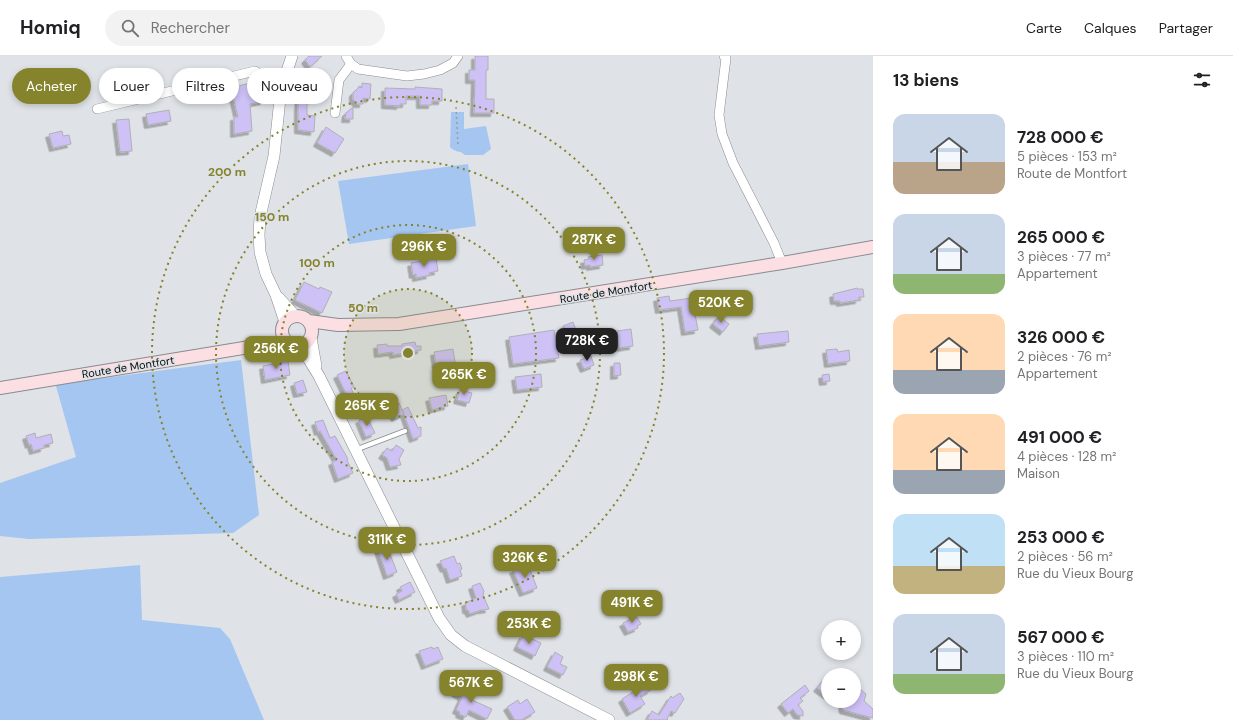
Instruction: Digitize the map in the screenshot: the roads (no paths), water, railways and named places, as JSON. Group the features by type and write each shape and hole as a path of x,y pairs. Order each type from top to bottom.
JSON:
{"main road":[{"name":"Route de Montfort","path":"309,321 338,325 399,324 782,264 873,246"},
{"path":"303,316 309,321 312,328 311,337 305,344 293,345 283,338 287,322 303,316"},
{"name":"Route de Montfort","path":"256,346 287,322"},
{"name":"Route de Montfort","path":"311,337 321,330 338,325"},
{"name":"Route de Montfort","path":"0,388 256,346 293,345"}],"street":[{"path":"288,68 292,56"},
{"path":"335,113 339,80 349,60 358,69 408,76 440,70 453,63 458,56"},
{"path":"725,57 720,115 722,134 733,163 774,243 782,264"},
{"path":"97,109 247,73"},
{"path":"279,104 274,156 260,217 259,235 260,252 266,274 287,322"},
{"path":"311,337 319,376"},
{"path":"293,345 308,358 319,376 439,618 451,636 487,659 609,720"}],"lane":[{"path":"355,450 405,431"}]}
